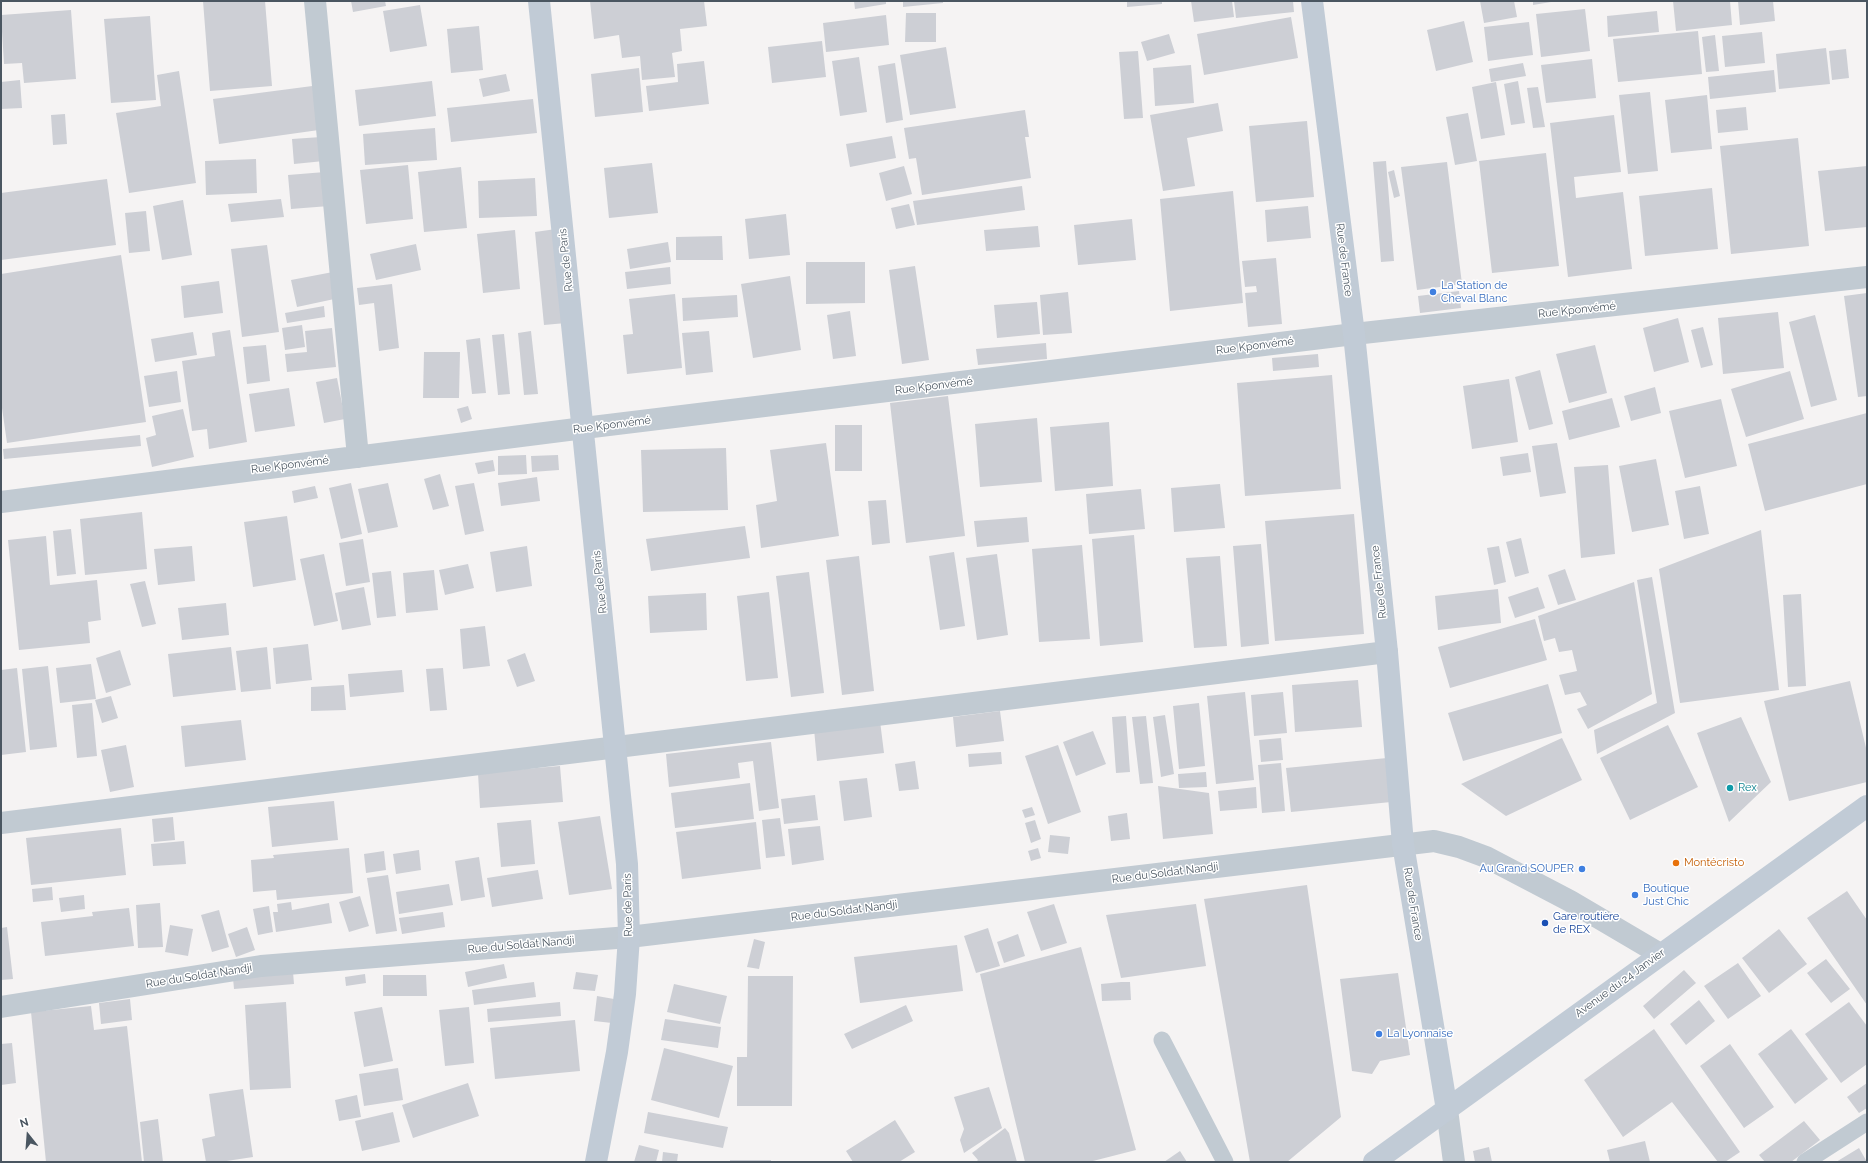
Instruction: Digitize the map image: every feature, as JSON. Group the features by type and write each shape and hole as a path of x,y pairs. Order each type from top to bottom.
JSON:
{"street":[{"path":"315,1 358,457"},
{"name":"Rue de Paris","path":"539,1 617,748 627,864 629,937 625,994 617,1052 596,1162"},
{"name":"Rue de France","path":"1312,1 1354,334 1387,652 1403,844 1447,1110 1454,1162"},
{"name":"Rue Kponvémé","path":"1,502 584,428 1354,334 1867,278"},
{"path":"1,823 1387,652"},
{"name":"Avenue du 24 Janvier","path":"1374,1162 1867,806"},
{"name":"Rue du Soldat Nandji","path":"1,1007 261,966 629,937 1434,841 1459,847 1486,857 1570,901 1660,954"}],"lane":[{"path":"1162,1040 1225,1162"},
{"path":"1805,1162 1867,1122"}],"building":[{"path":"203,1 265,1 272,86 210,91"},
{"path":"351,1 385,1 386,6 353,12"},
{"path":"590,1 704,1 707,26 680,29 682,51 672,53 675,77 642,80 640,56 622,58 619,35 594,39"},
{"path":"854,1 886,1 886,4 855,9"},
{"path":"903,1 943,1 943,3 903,7"},
{"path":"1127,1 1162,1 1162,4 1127,7"},
{"path":"1191,1 1232,1 1234,17 1194,22"},
{"path":"1234,1 1293,1 1294,12 1236,18"},
{"path":"1480,1 1514,1 1517,17 1484,23"},
{"path":"1533,1 1551,1 1551,2 1533,5"},
{"path":"1673,1 1730,1 1732,25 1676,31"},
{"path":"1738,1 1773,1 1775,21 1740,25"},
{"path":"420,5 427,46 390,52 383,11"},
{"path":"1585,9 1590,51 1541,57 1536,14"},
{"path":"71,10 76,79 24,83 22,63 4,64 1,15"},
{"path":"1657,11 1659,32 1608,37 1607,16"},
{"path":"906,13 936,13 936,42 905,42"},
{"path":"886,15 889,45 826,52 823,23"},
{"path":"150,16 156,100 111,103 104,19"},
{"path":"1291,17 1298,58 1204,75 1197,34"},
{"path":"1464,21 1473,62 1436,71 1427,30"},
{"path":"1529,22 1533,55 1488,61 1484,27"},
{"path":"479,26 483,70 451,73 447,29"},
{"path":"1698,31 1702,74 1618,82 1613,39"},
{"path":"1762,32 1765,63 1725,67 1722,36"},
{"path":"1169,34 1175,53 1147,61 1141,42"},
{"path":"1715,35 1719,71 1706,72 1702,37"},
{"path":"822,41 826,77 772,83 768,47"},
{"path":"946,47 956,108 910,115 900,55"},
{"path":"1826,48 1830,84 1779,89 1776,54"},
{"path":"1846,49 1849,78 1832,80 1829,51"},
{"path":"1138,51 1143,118 1124,119 1119,52"},
{"path":"859,57 867,112 840,116 832,61"},
{"path":"1592,59 1596,98 1546,103 1541,65"},
{"path":"704,61 709,104 649,111 646,86 678,82 677,64"},
{"path":"895,63 903,120 886,123 878,66"},
{"path":"1523,63 1526,76 1491,82 1489,69"},
{"path":"1191,65 1194,103 1155,106 1153,68"},
{"path":"639,68 643,112 595,117 591,74"},
{"path":"1774,70 1776,92 1710,99 1708,77"},
{"path":"179,71 196,183 129,193 116,113 161,106 157,75"},
{"path":"506,74 510,91 483,97 479,79"},
{"path":"20,80 22,108 1,109 1,82"},
{"path":"432,81 436,116 359,126 355,90"},
{"path":"1518,81 1525,123 1511,125 1504,84"},
{"path":"1496,82 1505,135 1481,139 1472,87"},
{"path":"320,85 326,129 219,144 213,99"},
{"path":"1538,87 1545,127 1533,128 1527,88"},
{"path":"1650,92 1658,171 1628,174 1619,95"},
{"path":"1707,95 1712,149 1671,153 1665,100"},
{"path":"533,99 537,133 451,142 447,108"},
{"path":"1218,103 1223,131 1187,138 1195,186 1163,191 1150,115"},
{"path":"1746,107 1748,130 1718,133 1716,110"},
{"path":"1025,110 1029,137 1025,137 1031,178 922,195 916,158 909,159 904,128"},
{"path":"1468,113 1477,161 1455,165 1446,117"},
{"path":"65,114 67,144 53,145 51,115"},
{"path":"1614,115 1621,172 1574,177 1576,198 1623,192 1632,269 1568,277 1550,123"},
{"path":"1307,121 1314,197 1256,202 1249,126"},
{"path":"435,128 437,160 365,165 363,134"},
{"path":"892,136 896,158 850,167 846,144"},
{"path":"321,137 324,161 294,164 292,139"},
{"path":"1798,138 1809,246 1731,254 1720,146"},
{"path":"1546,153 1559,266 1492,273 1479,161"},
{"path":"256,159 257,193 206,195 205,161"},
{"path":"1386,161 1394,261 1381,262 1373,162"},
{"path":"1447,162 1462,284 1417,290 1401,167"},
{"path":"652,163 658,213 609,218 604,168"},
{"path":"408,165 413,219 366,224 360,170"},
{"path":"904,166 912,194 886,201 879,173"},
{"path":"1867,166 1867,227 1825,231 1818,171"},
{"path":"461,167 467,228 424,232 418,172"},
{"path":"1394,170 1400,196 1394,198 1388,172"},
{"path":"325,172 329,206 291,209 288,175"},
{"path":"535,178 537,216 479,218 478,181"},
{"path":"107,179 116,245 1,260 1,193"},
{"path":"1022,186 1025,210 917,225 913,201"},
{"path":"1712,188 1718,249 1645,256 1639,196"},
{"path":"1233,191 1243,303 1170,311 1160,199"},
{"path":"281,199 284,217 231,222 228,204"},
{"path":"183,200 192,255 162,260 153,206"},
{"path":"909,204 915,225 896,229 891,208"},
{"path":"1308,206 1311,238 1267,242 1265,210"},
{"path":"146,211 150,251 129,253 125,213"},
{"path":"786,214 790,255 749,259 745,219"},
{"path":"1132,219 1136,260 1078,265 1074,225"},
{"path":"1038,226 1040,247 986,251 984,230"},
{"path":"556,229 566,323 544,325 535,232"},
{"path":"515,230 520,289 483,293 477,234"},
{"path":"722,236 723,260 676,260 676,237"},
{"path":"668,242 671,262 630,269 627,249"},
{"path":"416,244 421,270 376,280 370,254"},
{"path":"267,245 279,332 242,337 231,249"},
{"path":"121,255 146,422 7,443 1,401 1,274"},
{"path":"1276,258 1282,324 1248,327 1245,293 1257,292 1256,286 1245,287 1242,261"},
{"path":"806,262 865,262 865,303 806,304"},
{"path":"915,266 929,360 902,364 889,270"},
{"path":"670,267 671,284 627,289 625,272"},
{"path":"333,272 339,298 297,307 291,280"},
{"path":"790,276 801,350 753,358 741,284"},
{"path":"219,281 223,313 184,318 181,286"},
{"path":"392,284 399,348 379,351 374,303 359,305 357,288"},
{"path":"1459,291 1461,308 1420,313 1418,296"},
{"path":"1068,292 1072,333 1043,335 1040,295"},
{"path":"1867,293 1867,396 1858,397 1844,296"},
{"path":"675,294 682,368 627,374 623,335 633,334 629,299"},
{"path":"737,295 738,317 683,321 682,298"},
{"path":"1037,302 1040,334 997,338 994,305"},
{"path":"324,306 325,317 287,323 285,313"},
{"path":"850,311 856,356 833,359 827,315"},
{"path":"1778,312 1784,368 1723,374 1718,318"},
{"path":"1815,315 1837,400 1811,407 1789,322"},
{"path":"1678,318 1689,362 1654,372 1643,328"},
{"path":"302,325 305,347 285,350 282,328"},
{"path":"1703,327 1713,365 1701,368 1691,330"},
{"path":"332,328 336,367 287,372 285,354 307,352 305,331"},
{"path":"230,330 247,442 209,449 207,429 192,431 182,361 215,356 212,333"},
{"path":"531,331 538,394 524,395 518,333"},
{"path":"709,331 713,372 686,375 682,333"},
{"path":"193,332 197,355 155,362 151,339"},
{"path":"504,334 510,394 498,395 492,335"},
{"path":"480,338 486,393 472,394 466,340"},
{"path":"1046,343 1047,359 978,365 976,349"},
{"path":"266,345 270,381 247,384 243,347"},
{"path":"1595,345 1607,393 1569,403 1556,354"},
{"path":"424,352 460,352 459,398 423,398"},
{"path":"1318,354 1319,367 1273,371 1272,358"},
{"path":"1540,370 1553,424 1529,430 1515,377"},
{"path":"177,371 181,402 149,407 144,376"},
{"path":"1790,371 1804,419 1746,437 1731,389"},
{"path":"1332,375 1341,489 1245,496 1237,383"},
{"path":"337,378 345,419 324,423 316,382"},
{"path":"1509,379 1518,442 1472,449 1463,386"},
{"path":"1655,387 1661,413 1631,421 1624,396"},
{"path":"289,388 295,426 255,432 249,394"},
{"path":"948,396 965,536 906,543 890,403"},
{"path":"1612,398 1620,427 1569,440 1562,411"},
{"path":"1721,399 1737,466 1685,478 1669,411"},
{"path":"468,406 472,419 461,423 457,409"},
{"path":"183,409 194,457 152,467 146,438 156,435 152,416"},
{"path":"1867,413 1867,484 1765,511 1748,444"},
{"path":"1037,418 1042,482 980,487 975,424"},
{"path":"1109,422 1113,486 1055,491 1050,427"},
{"path":"835,425 862,425 862,471 835,471"},
{"path":"140,435 141,446 4,459 3,449"},
{"path":"826,443 839,536 761,548 756,505 777,501 770,450"},
{"path":"1557,443 1566,493 1540,497 1532,446"},
{"path":"726,448 728,510 643,512 641,450"},
{"path":"1528,453 1531,472 1503,476 1500,457"},
{"path":"526,455 527,474 498,475 498,456"},
{"path":"558,455 559,470 532,472 531,456"},
{"path":"1656,459 1669,525 1632,532 1619,466"},
{"path":"493,460 495,471 478,474 475,463"},
{"path":"1608,465 1615,554 1581,558 1574,467"},
{"path":"440,474 449,506 433,510 424,479"},
{"path":"537,477 540,501 501,506 498,483"},
{"path":"351,483 362,534 341,539 329,488"},
{"path":"388,483 398,527 368,533 358,489"},
{"path":"474,483 484,531 465,535 455,486"},
{"path":"1220,484 1225,528 1174,532 1171,488"},
{"path":"315,486 318,498 294,503 292,491"},
{"path":"1700,486 1709,534 1684,539 1675,491"},
{"path":"1141,489 1145,529 1089,534 1086,494"},
{"path":"886,500 890,543 872,545 868,501"},
{"path":"142,512 147,569 85,575 80,519"},
{"path":"1354,514 1364,634 1275,641 1265,521"},
{"path":"287,516 296,580 253,587 244,522"},
{"path":"1027,517 1029,542 977,547 974,521"},
{"path":"745,526 750,558 651,571 646,539"},
{"path":"71,529 76,574 57,576 53,531"},
{"path":"1761,530 1779,690 1680,703 1659,569"},
{"path":"1134,535 1143,642 1100,646 1092,539"},
{"path":"46,536 50,585 97,580 101,620 88,622 90,643 19,650 8,540"},
{"path":"1521,538 1529,573 1515,577 1506,542"},
{"path":"363,539 370,582 346,586 339,543"},
{"path":"1261,544 1269,644 1241,647 1233,546"},
{"path":"1082,545 1090,639 1039,642 1032,549"},
{"path":"192,546 195,581 158,585 154,549"},
{"path":"527,546 532,586 496,592 490,552"},
{"path":"1499,546 1506,582 1494,585 1487,548"},
{"path":"954,552 965,626 940,630 929,556"},
{"path":"324,554 338,621 314,626 300,559"},
{"path":"997,554 1008,635 977,640 966,558"},
{"path":"859,556 874,691 842,695 826,560"},
{"path":"1220,556 1227,646 1194,648 1186,558"},
{"path":"468,564 474,588 445,595 439,570"},
{"path":"1565,569 1576,600 1558,605 1548,575"},
{"path":"434,570 438,610 406,613 403,573"},
{"path":"391,571 396,616 377,618 372,573"},
{"path":"809,572 824,693 791,697 776,576"},
{"path":"1652,577 1675,713 1597,754 1594,730 1657,703 1637,580"},
{"path":"145,581 156,624 142,627 130,584"},
{"path":"1634,582 1652,694 1588,729 1577,709 1587,705 1580,692 1565,695 1559,675 1577,671 1572,650 1559,652 1555,638 1544,641 1538,616"},
{"path":"364,587 371,625 342,630 335,593"},
{"path":"1538,587 1545,608 1515,618 1508,597"},
{"path":"1498,589 1501,623 1438,630 1435,596"},
{"path":"769,592 778,678 746,681 737,596"},
{"path":"706,593 707,630 650,633 648,596"},
{"path":"1801,594 1806,686 1788,687 1783,595"},
{"path":"226,603 229,635 182,640 178,608"},
{"path":"1535,619 1547,660 1450,688 1438,647"},
{"path":"485,626 490,666 463,669 460,629"},
{"path":"308,644 312,680 276,684 273,648"},
{"path":"231,647 236,690 173,697 168,654"},
{"path":"267,647 271,689 241,692 236,651"},
{"path":"120,650 131,685 106,693 96,658"},
{"path":"525,653 535,681 517,687 507,660"},
{"path":"91,664 96,699 60,703 56,668"},
{"path":"48,666 57,747 30,750 22,669"},
{"path":"17,668 26,752 1,755 1,670"},
{"path":"443,668 447,710 430,711 426,669"},
{"path":"402,670 404,692 350,697 348,674"},
{"path":"1358,680 1362,727 1295,732 1292,685"},
{"path":"1850,681 1867,752 1867,782 1789,801 1764,701"},
{"path":"1548,684 1562,733 1463,761 1448,713"},
{"path":"344,685 346,710 311,711 311,687"},
{"path":"1245,692 1254,780 1216,784 1207,696"},
{"path":"1283,692 1287,733 1254,736 1251,695"},
{"path":"111,696 118,718 102,723 95,700"},
{"path":"92,703 97,756 77,758 72,705"},
{"path":"1199,703 1205,766 1179,769 1173,706"},
{"path":"1000,711 1004,741 956,747 953,717"},
{"path":"1165,715 1174,774 1161,777 1153,717"},
{"path":"1126,716 1130,772 1116,773 1112,717"},
{"path":"1146,716 1153,783 1140,784 1132,717"},
{"path":"1741,717 1771,782 1729,822 1697,733"},
{"path":"241,720 246,760 185,767 181,726"},
{"path":"880,721 884,753 817,761 814,729"},
{"path":"1668,725 1698,787 1630,820 1600,758"},
{"path":"1093,731 1106,764 1076,776 1063,742"},
{"path":"1281,738 1283,760 1261,762 1259,740"},
{"path":"1562,738 1582,780 1506,816 1461,784"},
{"path":"771,742 779,808 759,811 753,761 738,763 740,778 669,787 666,754"},
{"path":"126,745 134,787 110,792 101,750"},
{"path":"1058,745 1081,812 1048,824 1025,756"},
{"path":"1001,752 1002,764 969,767 968,754"},
{"path":"1387,758 1391,802 1291,812 1286,768"},
{"path":"915,761 919,789 899,791 895,764"},
{"path":"1281,763 1285,811 1262,813 1258,765"},
{"path":"560,766 563,802 480,808 478,773"},
{"path":"1206,772 1207,787 1179,788 1178,774"},
{"path":"867,778 872,817 844,821 839,781"},
{"path":"750,783 754,819 675,828 671,793"},
{"path":"1158,786 1209,793 1213,834 1163,839"},
{"path":"1256,787 1257,808 1220,811 1218,791"},
{"path":"815,795 818,820 784,824 781,799"},
{"path":"334,801 338,840 272,847 268,807"},
{"path":"1032,807 1035,815 1025,818 1022,810"},
{"path":"1127,813 1130,839 1111,841 1108,816"},
{"path":"600,816 612,889 569,895 558,822"},
{"path":"173,817 175,840 154,842 152,819"},
{"path":"780,818 785,856 766,858 762,820"},
{"path":"531,820 535,864 501,867 497,823"},
{"path":"1035,820 1041,839 1031,843 1025,823"},
{"path":"756,822 761,869 682,879 676,832"},
{"path":"820,826 824,860 792,865 788,829"},
{"path":"121,828 126,875 31,885 26,838"},
{"path":"1050,835 1070,837 1068,854 1048,852"},
{"path":"184,841 186,864 153,866 151,844"},
{"path":"349,848 353,893 277,900 276,890 253,892 251,860 274,858 273,855"},
{"path":"1038,848 1041,858 1031,861 1028,851"},
{"path":"419,850 421,870 396,874 393,854"},
{"path":"384,851 386,870 366,873 364,854"},
{"path":"479,857 485,897 461,901 455,861"},
{"path":"538,870 543,899 492,907 487,878"},
{"path":"388,875 397,931 376,934 367,878"},
{"path":"449,884 453,905 399,914 396,892"},
{"path":"1307,885 1341,1117 1287,1162 1250,1162 1204,899"},
{"path":"52,887 53,900 33,902 32,889"},
{"path":"1847,891 1867,920 1867,1005 1807,918"},
{"path":"84,895 85,909 61,912 59,898"},
{"path":"360,896 369,926 349,932 339,902"},
{"path":"291,902 292,910 329,903 332,923 276,932 273,912 278,912 277,904"},
{"path":"160,903 163,947 138,948 136,905"},
{"path":"1054,904 1067,943 1041,951 1027,912"},
{"path":"1196,904 1206,966 1121,978 1106,915"},
{"path":"269,906 273,932 258,935 253,909"},
{"path":"129,908 134,946 45,956 41,922 93,916 92,912"},
{"path":"219,910 229,947 212,952 201,915"},
{"path":"443,912 445,927 402,934 399,918"},
{"path":"170,925 193,929 188,956 165,952"},
{"path":"7,927 13,979 1,980 1,928"},
{"path":"247,927 255,950 236,957 228,934"},
{"path":"988,928 1000,966 976,973 964,936"},
{"path":"1779,929 1807,964 1769,993 1742,958"},
{"path":"1018,934 1025,956 1004,963 997,942"},
{"path":"754,939 765,942 759,969 747,967"},
{"path":"957,945 963,991 860,1003 854,957"},
{"path":"1081,947 1136,1150 1089,1162 1025,1162 980,974"},
{"path":"1826,959 1850,989 1831,1003 1807,973"},
{"path":"1738,963 1761,996 1728,1019 1704,986"},
{"path":"504,964 507,978 468,987 465,972"},
{"path":"1684,970 1696,983 1654,1019 1643,1006"},
{"path":"293,972 294,984 234,989 233,978"},
{"path":"576,972 598,975 595,991 573,989"},
{"path":"1398,973 1410,1055 1380,1061 1372,1074 1352,1071 1340,979"},
{"path":"365,974 366,983 346,986 345,977"},
{"path":"383,975 426,975 427,996 383,996"},
{"path":"748,976 793,976 792,1106 737,1106 737,1057 747,1057"},
{"path":"534,982 536,997 474,1005 472,990"},
{"path":"1130,982 1131,1000 1102,1001 1101,984"},
{"path":"674,984 727,996 720,1024 667,1012"},
{"path":"597,996 614,999 612,1023 594,1021"},
{"path":"130,999 132,1020 101,1024 99,1003"},
{"path":"1699,1000 1715,1021 1686,1045 1670,1024"},
{"path":"286,1002 291,1088 250,1090 245,1005"},
{"path":"560,1002 561,1016 488,1022 487,1009"},
{"path":"1849,1002 1867,1026 1867,1064 1841,1083 1805,1034"},
{"path":"906,1005 913,1021 852,1049 844,1034"},
{"path":"91,1006 94,1030 127,1026 142,1162 46,1162 31,1012"},
{"path":"382,1007 393,1061 364,1067 354,1012"},
{"path":"469,1007 474,1063 445,1066 439,1010"},
{"path":"665,1019 721,1027 718,1048 661,1040"},
{"path":"575,1020 580,1071 495,1079 490,1028"},
{"path":"1654,1029 1740,1152 1725,1162 1718,1162 1672,1102 1623,1137 1584,1080"},
{"path":"1791,1029 1828,1079 1795,1104 1758,1054"},
{"path":"12,1043 16,1083 1,1085 1,1044"},
{"path":"1730,1044 1774,1107 1744,1128 1700,1066"},
{"path":"664,1048 733,1066 719,1118 651,1100"},
{"path":"398,1068 403,1100 364,1106 359,1074"},
{"path":"468,1083 479,1116 413,1138 402,1105"},
{"path":"1867,1083 1867,1108 1859,1113 1847,1097"},
{"path":"989,1087 1002,1128 964,1153 960,1140 964,1129 954,1097"},
{"path":"243,1089 253,1157 220,1162 206,1162 202,1139 215,1136 209,1094"},
{"path":"357,1095 361,1117 339,1121 335,1100"},
{"path":"393,1112 400,1142 362,1151 355,1121"},
{"path":"648,1112 728,1127 723,1148 644,1133"},
{"path":"158,1119 163,1162 144,1162 140,1122"},
{"path":"895,1120 915,1152 899,1162 853,1162 846,1151"},
{"path":"1804,1121 1820,1140 1791,1162 1765,1162 1759,1155"},
{"path":"1005,1128 1009,1133 1017,1162 976,1162 978,1160 972,1153"},
{"path":"1645,1141 1650,1162 1610,1162 1607,1150"},
{"path":"639,1145 659,1150 656,1162 634,1162"},
{"path":"1489,1147 1492,1162 1475,1162 1473,1151"},
{"path":"1859,1148 1867,1162 1836,1162"},
{"path":"1180,1151 1187,1162 1164,1162"},
{"path":"663,1152 678,1154 677,1162 662,1162"},
{"path":"730,1160 771,1160 771,1162 730,1162"}],"place":[{"name":"La Station de Cheval Blanc","path":"1433,292"},
{"name":"Rex","path":"1730,788"},
{"name":"Montécristo","path":"1676,863"},
{"name":"Au Grand SOUPER","path":"1582,869"},
{"name":"Boutique Just Chic","path":"1635,895"},
{"name":"Gare routière de REX","path":"1545,923"},
{"name":"La Lyonnaise","path":"1379,1034"}]}
